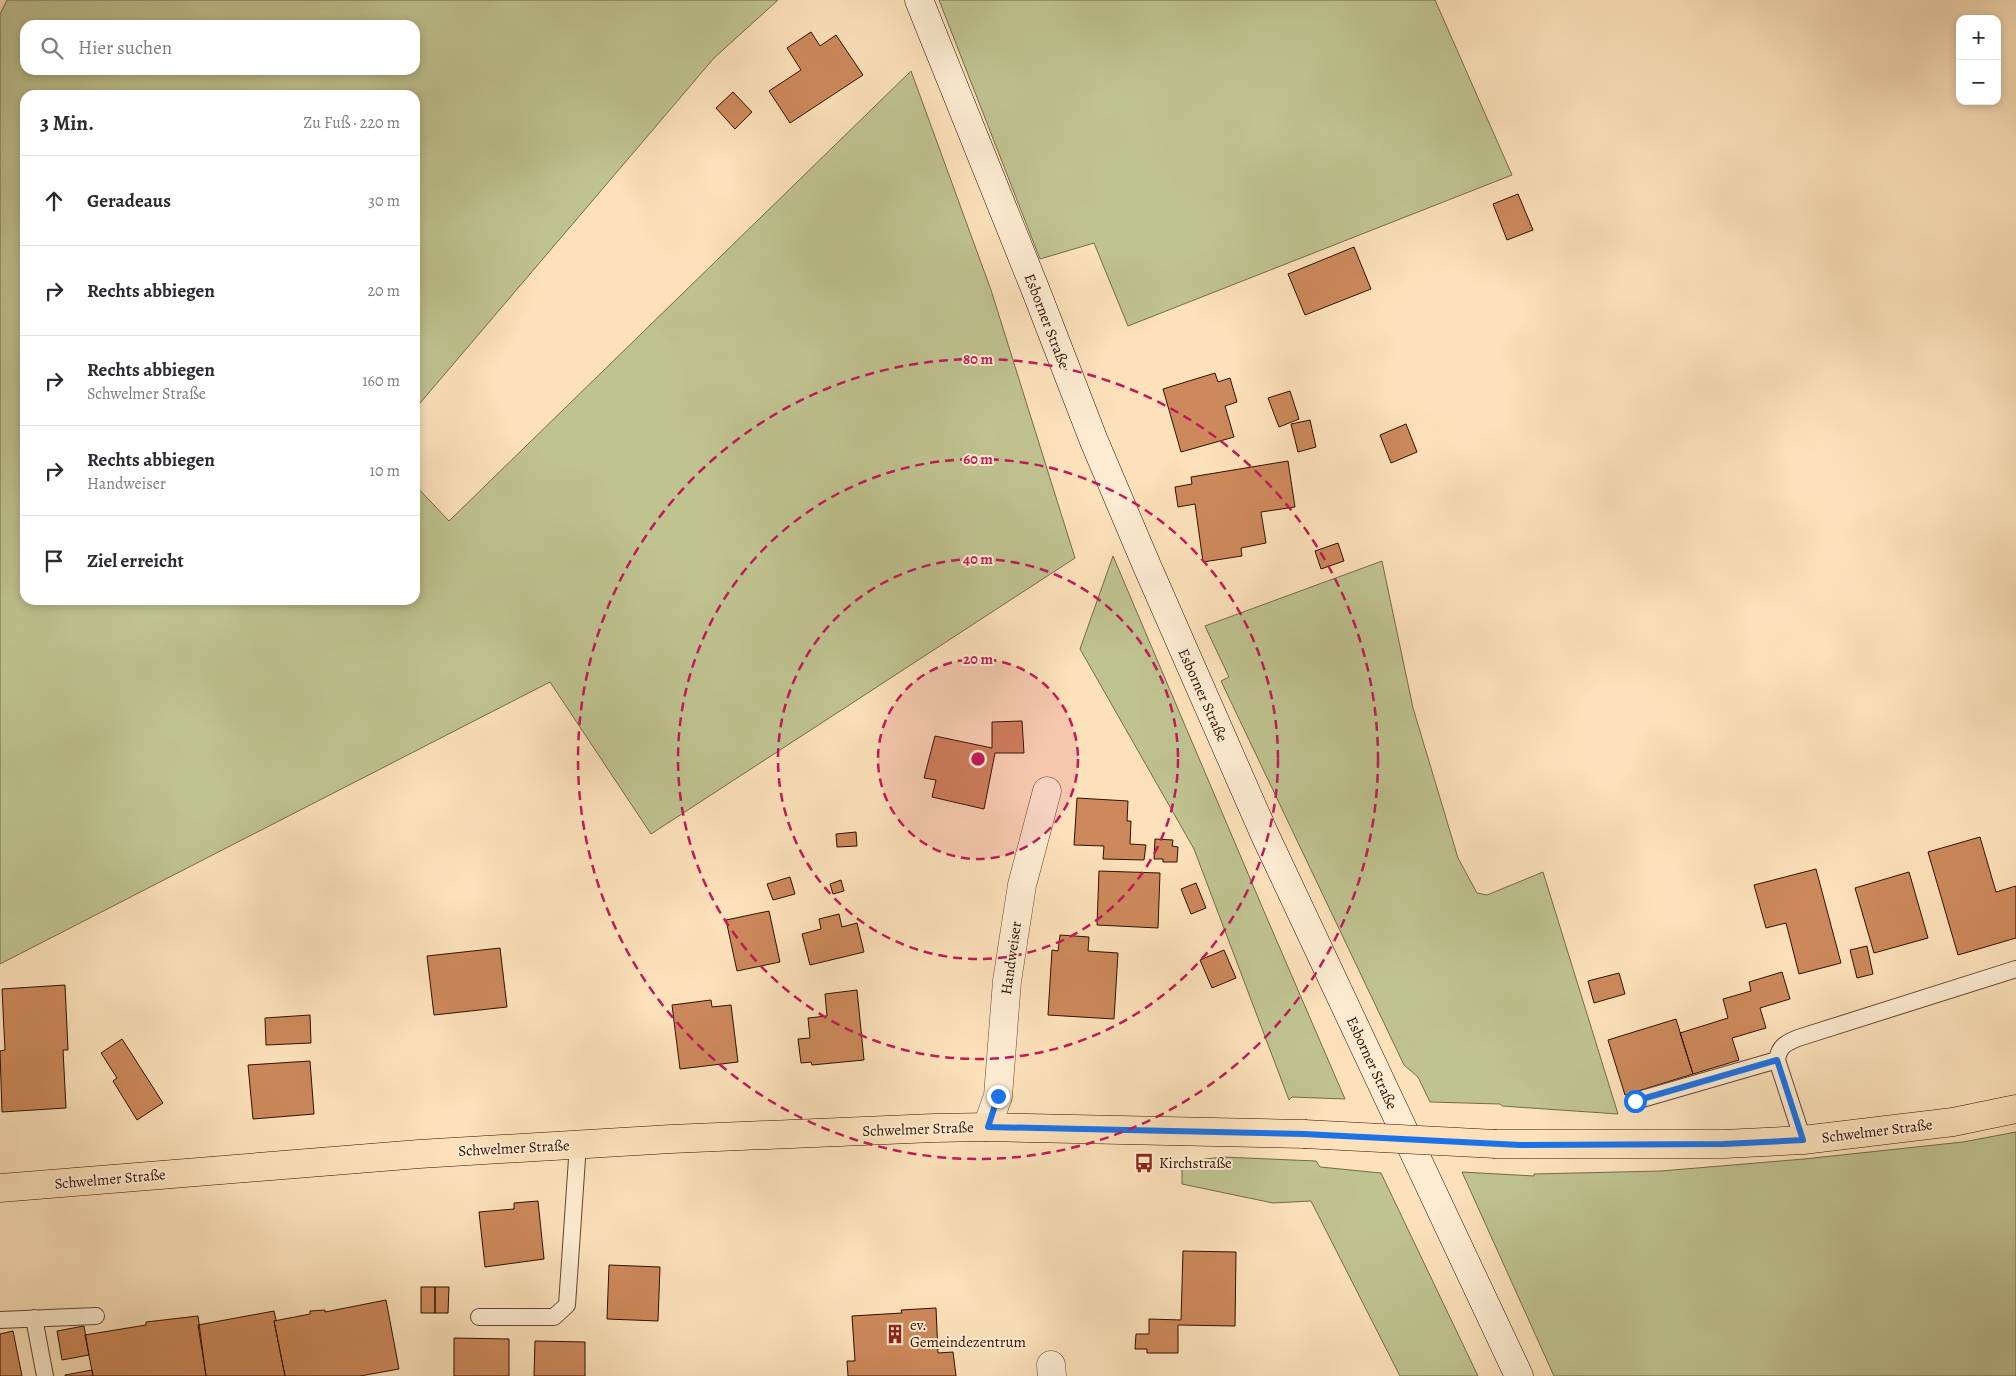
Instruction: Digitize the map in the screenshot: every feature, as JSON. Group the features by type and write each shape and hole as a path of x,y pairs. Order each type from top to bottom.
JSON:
{"main road":[{"name":"Esborner Straße","path":"919,0 1094,441 1147,566 1264,833 1519,1376"},
{"name":"Handweiser","path":"988,1127 998,1096 1007,981 1022,885 1047,791"},
{"name":"Schwelmer Straße","path":"0,1188 400,1155 578,1144 917,1128 988,1127 1304,1134 1520,1145 1724,1144 1803,1140 1952,1122 2016,1109"}],"lane":[{"path":"1803,1140 1777,1060 1778,1051 1783,1045 1798,1038 2016,969"},
{"path":"1635,1101 1777,1060"},
{"path":"479,1317 554,1317 567,1305 578,1144"},
{"path":"0,1320 96,1316"},
{"path":"34,1318 45,1376"}],"green space":[{"path":"7,0 778,0 714,58 420,403 420,90 20,90 20,605 420,605 420,490 449,521 911,71 991,290 1075,558 651,834 550,682 0,964 0,14"},
{"path":"939,0 1435,0 1512,175 1128,326 1094,243 1040,259"},
{"path":"1113,556 1345,1099 1292,1097 1289,1100 1194,849 1080,649"},
{"path":"1382,561 1413,708 1458,858 1477,893 1487,895 1543,872 1618,1114 1502,1106 1500,1104 1430,1102 1418,1077 1404,1065 1221,681 1229,677 1205,626"},
{"path":"2016,1132 2016,1376 1554,1376 1462,1172 1534,1176 1534,1174 1661,1171 1804,1159 1963,1142"},
{"path":"1222,1157 1316,1161 1320,1167 1381,1173 1478,1376 1400,1376 1311,1201 1273,1203 1182,1184 1182,1162"}],"building":[{"path":"811,32 820,46 836,35 863,75 790,123 769,91 801,70 787,48"},
{"path":"733,92 752,112 735,129 716,108"},
{"path":"1518,194 1533,230 1507,240 1493,204"},
{"path":"1354,247 1371,289 1305,315 1288,274"},
{"path":"1215,373 1218,382 1230,378 1237,402 1225,406 1234,437 1181,452 1163,389"},
{"path":"1290,391 1299,419 1279,427 1268,398"},
{"path":"1310,420 1316,447 1298,452 1291,424"},
{"path":"1406,424 1417,452 1391,463 1380,435"},
{"path":"1288,461 1295,507 1261,512 1266,543 1241,548 1242,556 1203,562 1195,504 1178,507 1175,487 1192,484 1191,477"},
{"path":"1338,543 1344,561 1321,569 1315,551"},
{"path":"1022,721 1024,753 995,753 984,809 932,797 936,780 924,778 935,736 992,748 992,722"},
{"path":"1077,798 1128,801 1127,821 1131,821 1130,844 1146,845 1144,860 1103,859 1104,846 1074,845"},
{"path":"856,832 857,846 837,847 836,834"},
{"path":"1980,837 1996,892 2016,886 2016,938 1958,955 1928,852"},
{"path":"1155,839 1173,840 1172,846 1178,847 1177,862 1163,862 1163,859 1154,859"},
{"path":"1816,869 1841,963 1799,974 1786,923 1766,928 1754,885"},
{"path":"1099,871 1160,873 1158,928 1097,925"},
{"path":"1909,872 1928,938 1874,953 1855,888"},
{"path":"790,877 795,894 773,900 767,884"},
{"path":"841,880 844,891 833,894 830,884"},
{"path":"1196,883 1206,908 1191,914 1181,889"},
{"path":"769,911 780,962 737,971 726,920"},
{"path":"839,914 842,927 857,923 864,952 810,965 802,934 821,929 819,919"},
{"path":"1060,935 1089,937 1088,951 1118,953 1114,1019 1048,1015 1052,950 1058,951"},
{"path":"1867,946 1873,974 1857,978 1850,950"},
{"path":"500,948 507,1007 434,1015 427,956"},
{"path":"1224,950 1236,978 1212,988 1200,960"},
{"path":"1782,972 1790,999 1760,1008 1766,1028 1732,1038 1739,1060 1693,1074 1680,1033 1728,1018 1723,999 1751,991 1749,982"},
{"path":"1619,973 1625,994 1594,1003 1588,981"},
{"path":"65,985 68,1050 63,1050 66,1108 2,1112 0,1051 5,1050 2,989"},
{"path":"857,990 864,1060 812,1065 811,1062 801,1063 798,1039 810,1038 808,1018 827,1016 825,994"},
{"path":"711,1000 712,1007 731,1005 738,1062 680,1069 672,1005"},
{"path":"310,1015 311,1043 266,1045 265,1018"},
{"path":"1676,1019 1693,1074 1625,1095 1608,1040"},
{"path":"122,1039 163,1103 137,1120 113,1081 117,1078 101,1053"},
{"path":"310,1061 314,1114 253,1119 248,1065"},
{"path":"538,1201 544,1259 485,1267 479,1212 514,1209 514,1203"},
{"path":"1183,1251 1236,1252 1235,1326 1178,1325 1178,1353 1147,1353 1147,1349 1135,1349 1136,1334 1149,1334 1149,1319 1181,1320"},
{"path":"609,1265 660,1267 658,1321 607,1319"},
{"path":"421,1287 435,1287 435,1313 421,1313"},
{"path":"435,1287 449,1287 448,1313 435,1313"},
{"path":"386,1300 399,1369 360,1376 285,1376 274,1321 310,1314 310,1311 325,1310 325,1312"},
{"name":"ev. Gemeindezentrum","path":"936,1308 938,1353 953,1352 956,1376 848,1376 847,1361 855,1361 852,1316 902,1313 901,1310"},
{"path":"274,1311 276,1320 274,1321 285,1376 206,1376 198,1325"},
{"path":"198,1316 206,1376 93,1376 85,1335 146,1325 146,1322"},
{"path":"84,1326 89,1355 62,1360 57,1331"},
{"path":"13,1331 22,1376 0,1376 0,1334"},
{"path":"454,1338 509,1339 509,1376 454,1376"},
{"path":"535,1341 585,1342 585,1376 534,1376"},
{"path":"92,1370 93,1376 65,1376 65,1375"}],"place":[{"name":"Kirchstraße","path":"1144,1163"},
{"name":"ev. Gemeindezentrum","path":"895,1334"}],"route":[{"path":"998,1096 988,1127 1304,1134 1520,1145 1724,1144 1803,1140 1777,1060 1635,1101"}]}
